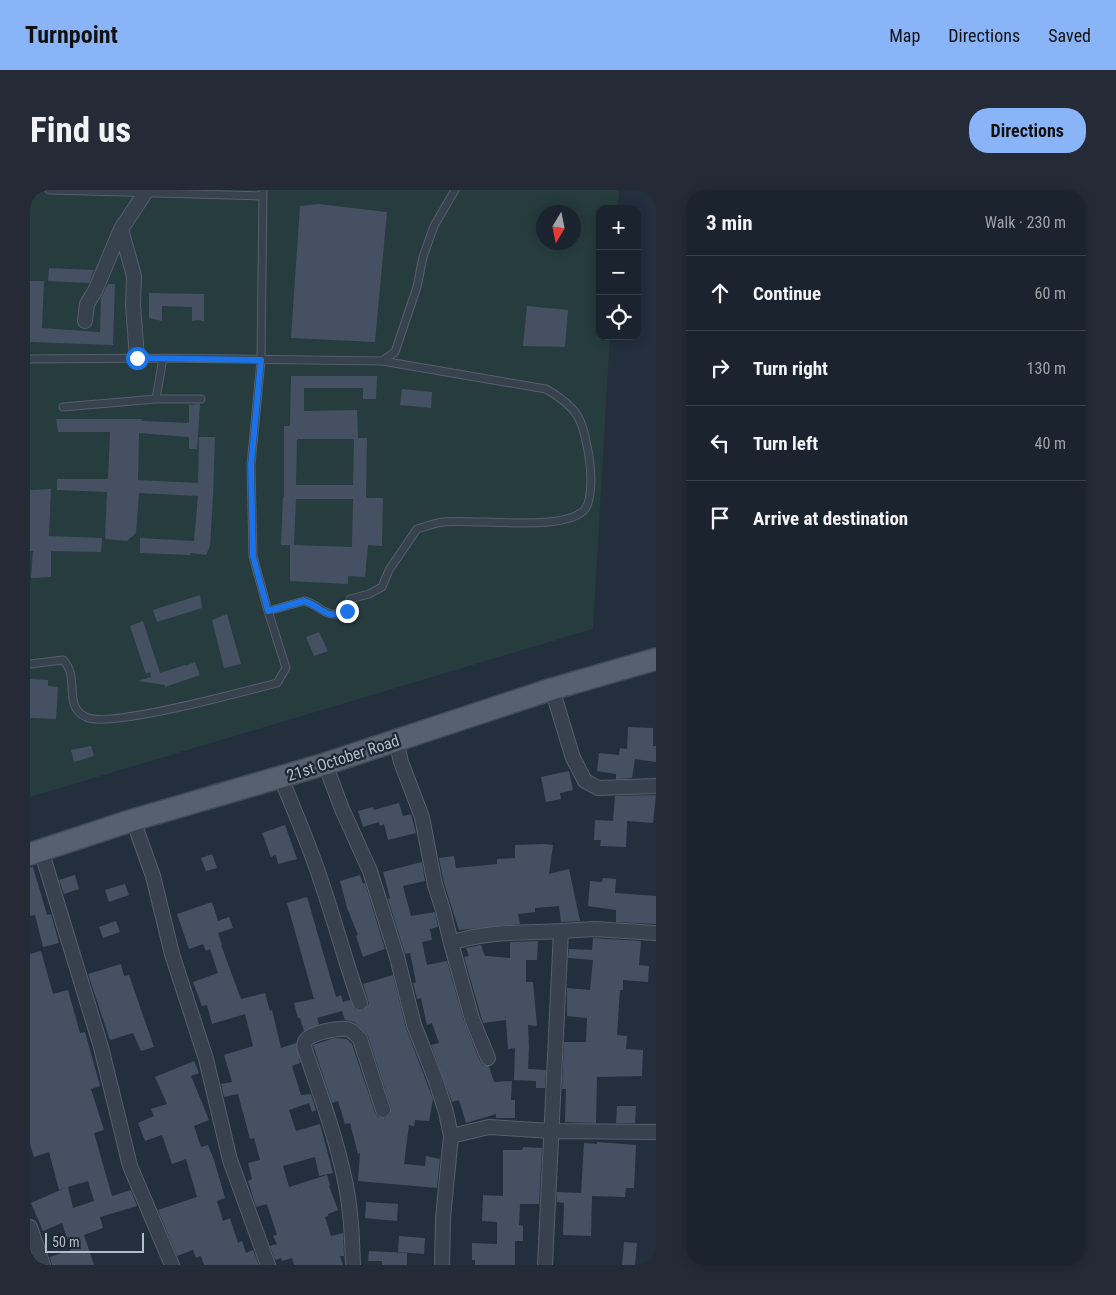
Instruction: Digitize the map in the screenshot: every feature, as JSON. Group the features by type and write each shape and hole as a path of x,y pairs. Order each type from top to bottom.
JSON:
{"main road":[{"name":"21st October Road","path":"35,852 133,820 281,778 552,689 656,659"}],"street":[{"path":"85,321 87,304 96,291 121,229 145,193"},
{"path":"121,229 134,276 133,305 137,358"},
{"path":"552,689 573,758 585,781 598,788 656,786"},
{"path":"396,740 422,817 435,885 472,1020 488,1058"},
{"path":"325,764 342,809 370,871 397,957 414,1025 446,1112 451,1136 442,1218 442,1265"},
{"path":"281,778 318,873 360,1003"},
{"path":"133,820 153,876 172,954 206,1059 230,1160 268,1265"},
{"path":"35,852 101,1047 130,1166 172,1265"},
{"path":"451,943 490,935 595,929 656,933"},
{"path":"545,1265 561,931"},
{"path":"353,1265 345,1181 327,1113 305,1050 304,1044 306,1040 337,1028 351,1030 360,1038 383,1110"},
{"path":"451,1136 489,1127 551,1131 656,1132"},
{"path":"30,1228 43,1265"}],"lane":[{"path":"30,664 63,660 69,666 73,679 71,696 76,708 85,717 96,719 138,716 277,683 286,668 253,556 251,465 261,360 263,193 145,193 49,190"},
{"path":"382,361 395,352 417,287 423,257 434,226 455,190"},
{"path":"30,359 163,358 382,361 546,389 564,400 578,414 584,430 590,466 590,492 587,508 580,513 565,519 536,523 442,522 417,529 389,570 382,587 369,594 350,599 347,611 338,615 321,611 309,602 304,601 268,611"},
{"path":"156,398 163,358"},
{"path":"63,407 156,398 201,399"}],"green space":[{"path":"30,190 619,190 618,205 596,205 596,340 610,340 593,629 30,797"}],"building":[{"path":"318,204 387,212 375,342 291,338 300,206"},
{"path":"49,268 94,270 89,283 48,281"},
{"path":"30,281 44,281 42,328 100,332 101,298 108,284 115,284 113,345 30,342"},
{"path":"149,293 204,294 204,321 192,321 192,307 162,306 162,321 149,318"},
{"path":"527,306 568,310 565,347 523,346"},
{"path":"291,376 377,376 376,399 363,399 363,388 304,388 304,411 357,410 358,438 367,438 366,498 383,498 382,546 368,545 365,577 348,576 348,584 290,581 290,545 281,545 284,497 284,426 290,426","holes":["297,439 354,439 353,485 296,485","296,499 353,499 352,547 294,545"]},
{"path":"402,389 432,392 431,408 400,405"},
{"path":"200,404 197,449 189,449 189,437 139,433 138,480 198,483 199,437 215,437 210,546 206,555 190,553 190,555 140,553 140,538 194,541 198,496 139,493 136,533 127,541 105,539 107,492 57,490 57,479 108,479 110,432 58,432 56,419 141,419 142,421 189,423 189,405"},
{"path":"51,489 49,536 102,538 101,552 51,551 51,577 31,578 33,551 30,551 30,490"},
{"path":"200,595 202,608 157,622 153,610"},
{"path":"227,614 241,664 224,668 212,620"},
{"path":"143,621 160,673 195,662 200,675 165,687 165,685 138,681 151,677 150,672 146,674 130,626"},
{"path":"319,632 328,651 314,656 306,637"},
{"path":"30,679 48,680 48,686 58,687 56,719 30,718"},
{"path":"628,727 653,728 653,746 656,746 656,762 635,759 632,778 616,779 616,774 597,771 599,753 619,755 620,748 627,749"},
{"path":"91,746 94,756 74,762 71,750"},
{"path":"569,771 573,790 560,793 561,799 546,802 541,777"},
{"path":"656,795 653,823 627,821 626,847 600,846 601,840 594,840 595,820 613,821 615,796"},
{"path":"399,803 403,816 411,814 416,833 388,840 384,824 380,826 379,822 363,827 358,811 373,807 374,810"},
{"path":"285,825 297,859 278,864 276,855 271,857 262,833"},
{"path":"515,845 553,845 549,874 569,869 580,921 561,922 559,906 535,908 535,912 518,914 520,924 459,930 444,883 439,858 454,856 456,868 497,864 497,859 515,858"},
{"path":"212,854 217,868 206,871 201,858"},
{"path":"422,862 425,881 403,886 411,916 435,912 438,927 430,929 432,940 422,942 427,965 447,961 464,1021 480,1061 483,1065 489,1066 494,1082 512,1081 511,1100 515,1100 515,1118 496,1118 496,1114 466,1123 459,1100 452,1102 431,1045 439,1043 432,1023 427,1025 421,998 417,999 413,983 416,982 410,953 405,954 388,899 390,898 383,872"},
{"path":"30,867 33,867 47,915 51,914 59,943 43,947 35,915 30,916"},
{"path":"75,875 79,889 64,894 59,880"},
{"path":"360,875 363,884 365,883 385,949 363,957 356,936 358,935 347,908 340,881"},
{"path":"603,878 616,879 615,893 656,896 656,924 616,922 616,910 588,906 590,881 602,882"},
{"path":"125,884 129,895 109,902 105,890"},
{"path":"307,897 336,997 341,995 343,1002 350,1000 355,1010 363,1011 369,1004 363,984 393,975 406,1028 433,1099 429,1121 415,1120 414,1126 409,1125 404,1164 425,1166 426,1156 440,1159 437,1188 358,1181 360,1153 358,1154 350,1123 345,1124 338,1101 332,1103 313,1045 334,1038 347,1039 352,1044 375,1113 378,1117 385,1118 390,1115 391,1108 368,1036 361,1028 354,1022 345,1020 342,1011 317,1018 319,1024 304,1031 300,1018 298,1018 294,1003 314,999 287,903"},
{"path":"212,902 218,921 229,917 233,928 218,933 241,999 265,993 270,1011 272,1010 281,1048 296,1043 300,1063 292,1066 301,1095 311,1094 316,1110 312,1112 309,1103 289,1110 296,1131 320,1124 333,1173 319,1176 315,1157 283,1166 289,1187 327,1175 338,1210 325,1217 331,1236 343,1233 344,1256 340,1256 343,1265 294,1265 292,1258 282,1261 281,1258 275,1260 270,1246 277,1244 273,1236 277,1235 267,1204 256,1207 248,1181 252,1179 248,1163 260,1160 254,1138 250,1139 238,1094 224,1097 221,1084 232,1082 224,1055 253,1046 245,1014 212,1024 207,1005 202,1006 193,982 218,973 210,949 206,951 203,944 189,949 177,914"},
{"path":"116,921 120,932 103,938 99,927"},
{"path":"593,938 641,941 639,965 649,966 648,982 623,980 623,990 620,990 617,1035 627,1036 626,1049 643,1050 642,1076 597,1077 596,1123 565,1122 566,1089 562,1089 564,1042 586,1042 587,1018 567,1016 567,988 590,990 593,960 568,958 569,949 592,950"},
{"path":"538,941 537,960 526,960 526,982 533,982 537,1026 528,1025 528,1069 546,1070 545,1088 536,1088 536,1081 514,1080 515,1048 508,1049 506,1020 483,1023 464,957 469,956 466,948 481,945 485,956 510,958 510,942"},
{"path":"41,951 53,994 68,990 80,1033 85,1032 100,1086 91,1089 104,1130 94,1133 112,1196 131,1190 137,1206 100,1217 103,1228 84,1235 94,1265 52,1265 50,1257 71,1250 62,1223 43,1231 31,1203 65,1188 59,1190 49,1152 34,1157 30,1144 30,954","holes":["88,1181 94,1201 73,1208 68,1187"]},
{"path":"121,964 124,976 129,975 154,1047 141,1051 133,1033 110,1040 88,974"},
{"path":"194,1061 199,1073 191,1076 209,1120 194,1126 201,1147 208,1145 214,1160 225,1198 217,1201 223,1221 230,1218 238,1243 242,1241 246,1253 253,1250 259,1265 204,1265 201,1256 196,1258 193,1250 177,1256 158,1210 197,1197 186,1159 172,1164 162,1135 145,1141 138,1123 154,1116 151,1109 167,1104 155,1077"},
{"path":"617,1106 636,1106 635,1123 616,1123"},
{"path":"597,1142 636,1145 634,1188 626,1188 625,1197 592,1196 591,1236 563,1235 564,1203 557,1202 557,1192 581,1193 584,1143 597,1144"},
{"path":"523,1147 542,1148 539,1204 520,1204 519,1225 523,1226 523,1241 515,1241 515,1265 475,1265 475,1260 472,1260 472,1243 497,1244 497,1222 482,1221 483,1195 503,1196 503,1150 522,1150"},
{"path":"366,1202 398,1204 397,1221 365,1218"},
{"path":"399,1236 425,1238 424,1254 398,1252"},
{"path":"624,1242 637,1243 635,1265 622,1265"},
{"path":"369,1251 407,1253 407,1265 382,1265 382,1261 368,1261"}],"route":[{"path":"137,358 261,360 251,465 253,556 268,611 304,601 309,602 321,611 338,615 347,611"}]}
